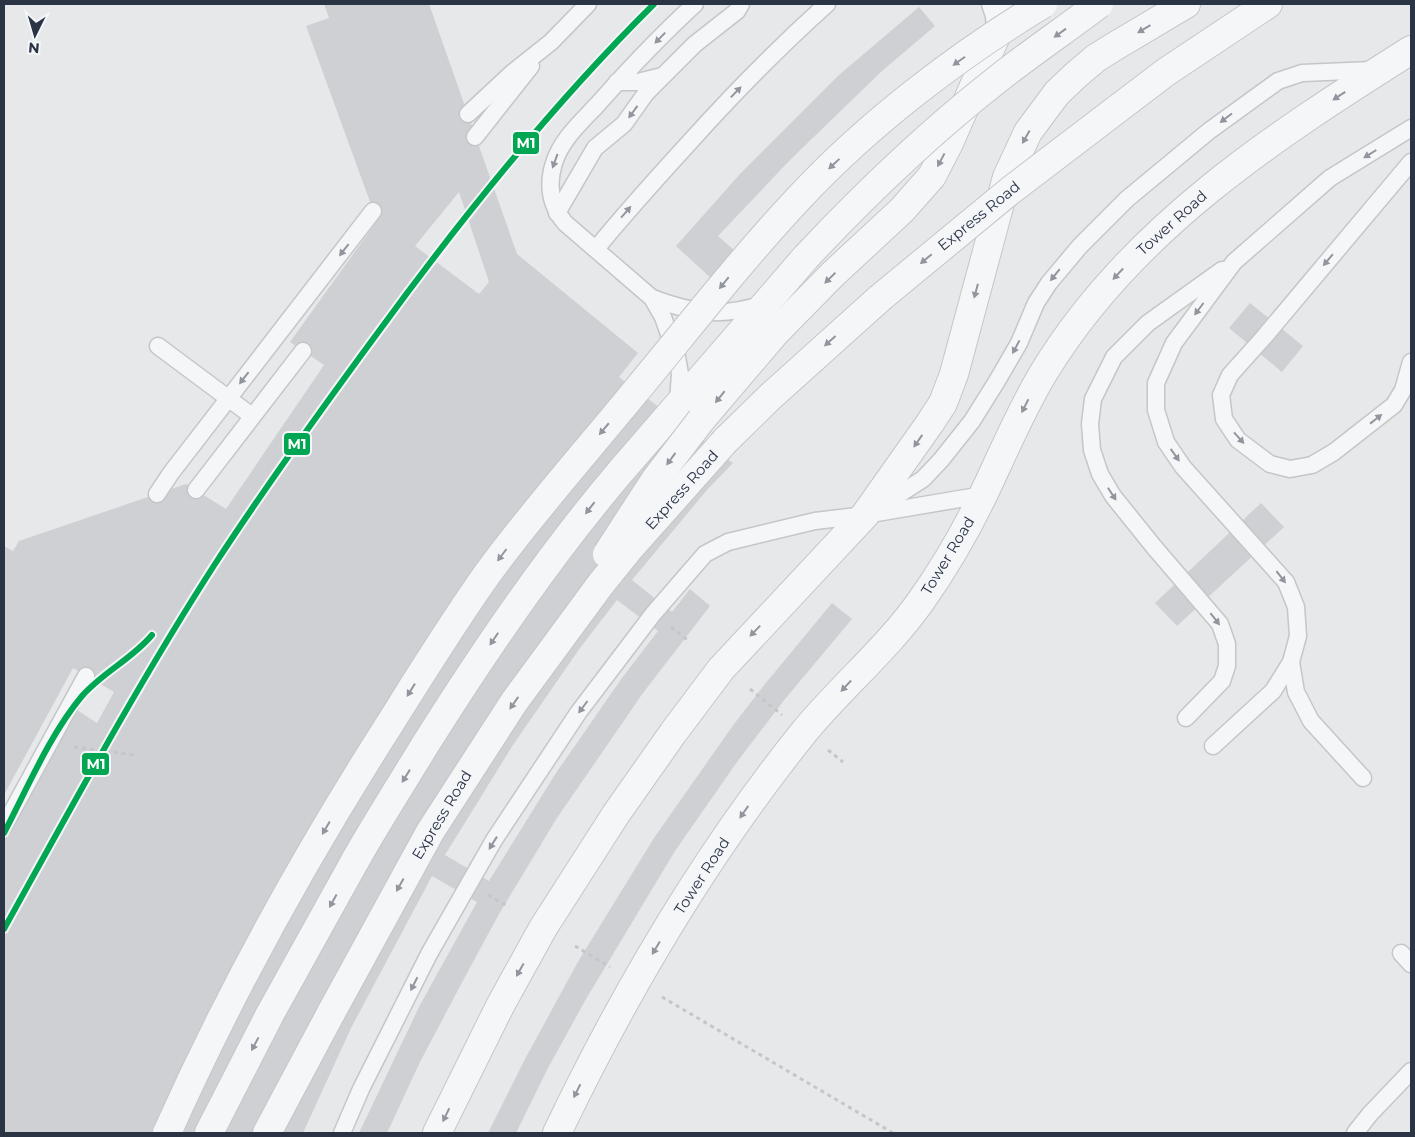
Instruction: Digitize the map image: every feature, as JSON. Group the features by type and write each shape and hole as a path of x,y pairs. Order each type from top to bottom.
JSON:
{"street":[{"path":"542,663 634,512 701,420 775,333 902,210 922,188 950,143 1010,4"},
{"path":"167,1133 202,1056 248,967 352,783 461,611 521,530 737,268 802,196 853,147 907,100 994,36 1043,4"},
{"path":"209,1133 270,1014 368,838 449,706 534,581 596,500 765,303 845,216 930,136 999,78 1100,4"},
{"path":"437,1133 492,1021 543,928 622,806 673,732 721,668 865,515 943,403 954,374 1007,177 1028,132 1057,93 1096,58 1186,4"},
{"name":"Express Road","path":"280,1133 307,1064 332,1011 430,832 485,745 542,663 574,618 629,549 725,441 784,383 880,298 1024,179 1166,72 1268,4"},
{"name":"Tower Road","path":"557,1133 598,1051 636,982 744,812 804,732 891,639 923,599 983,495 1018,418 1043,373 1085,312 1153,237 1228,174 1293,126 1411,50"},
{"path":"267,1133 332,1011"}],"lane":[{"path":"475,137 551,42 588,4"},
{"path":"678,404 680,374 677,358 663,316 652,298 564,223 557,213 550,189 554,161 570,135 617,82 694,4"},
{"path":"557,213 595,148 624,124 646,93 695,44 737,11 741,4"},
{"path":"596,250 654,180 723,106 780,47 826,4"},
{"path":"990,4 995,28 994,40"},
{"path":"468,114 512,73 551,42"},
{"path":"865,515 923,479 941,460 972,421 992,389 1019,342 1036,303 1049,283 1098,227 1147,182 1208,131 1278,81 1302,73 1354,72 1380,69"},
{"path":"617,82 638,82 664,75"},
{"path":"1186,718 1222,681 1227,666 1227,644 1220,624 1113,496 1100,474 1092,450 1090,424 1093,400 1114,357 1148,323 1234,262 1330,178 1411,128"},
{"path":"1411,162 1230,376 1221,395 1224,419 1238,440 1270,464 1290,469 1312,465 1334,452 1394,405 1403,390 1411,362"},
{"path":"157,494 373,211"},
{"path":"1213,746 1273,691 1292,662 1298,636 1296,607 1286,582 1183,467 1166,442 1156,410 1156,383 1174,343 1234,262"},
{"path":"652,298 673,306 710,313 737,311 765,303"},
{"path":"158,346 252,416"},
{"path":"196,490 303,351"},
{"path":"342,1133 360,1089 429,954 494,840 578,713 653,614 705,554 728,542 815,521 865,515 983,495"},
{"path":"1292,662 1296,692 1311,721 1363,778"},
{"path":"4,826 86,676"},
{"path":"1355,1133 1370,1114 1411,1071"}],"path":[{"path":"665,622 690,642"},
{"path":"750,689 782,715"},
{"path":"74,747 134,756"},
{"path":"828,750 843,762"},
{"path":"483,892 509,907"},
{"path":"575,946 610,967"},
{"path":"662,997 894,1133"}],"building":[{"path":"324,4 429,4 517,254 638,353 619,377 733,463 707,490 632,580 672,612 690,589 710,606 643,693 557,818 499,914 466,975 420,1062 387,1133 359,1133 420,1005 477,902 432,876 351,1028 303,1133 4,1133 4,827 71,706 97,723 114,692 73,668 4,795 4,546 13,551 19,541 186,484 226,509 324,365 290,342 377,221 306,26 329,18","holes":["459,192 489,282 479,294 415,246","617,600 658,631 622,678 556,773 489,881 445,855 513,745 580,648"]},
{"path":"919,7 935,26 882,71 790,160 718,236 735,251 713,280 676,246 740,174 839,75"},
{"path":"1250,303 1303,346 1282,372 1229,328"},
{"path":"1261,503 1284,527 1177,626 1155,603"},
{"path":"832,603 852,619 785,699 737,762 675,851 586,999 547,1070 516,1133 488,1133 525,1059 579,960 654,838 734,724"}],"transit line":[{"name":"M1","path":"4,929 106,745 160,654 215,564 275,475 337,388 476,203 580,81 654,4"},
{"name":"M1","path":"4,833 49,744 70,711 90,687 136,651 152,635"}]}
